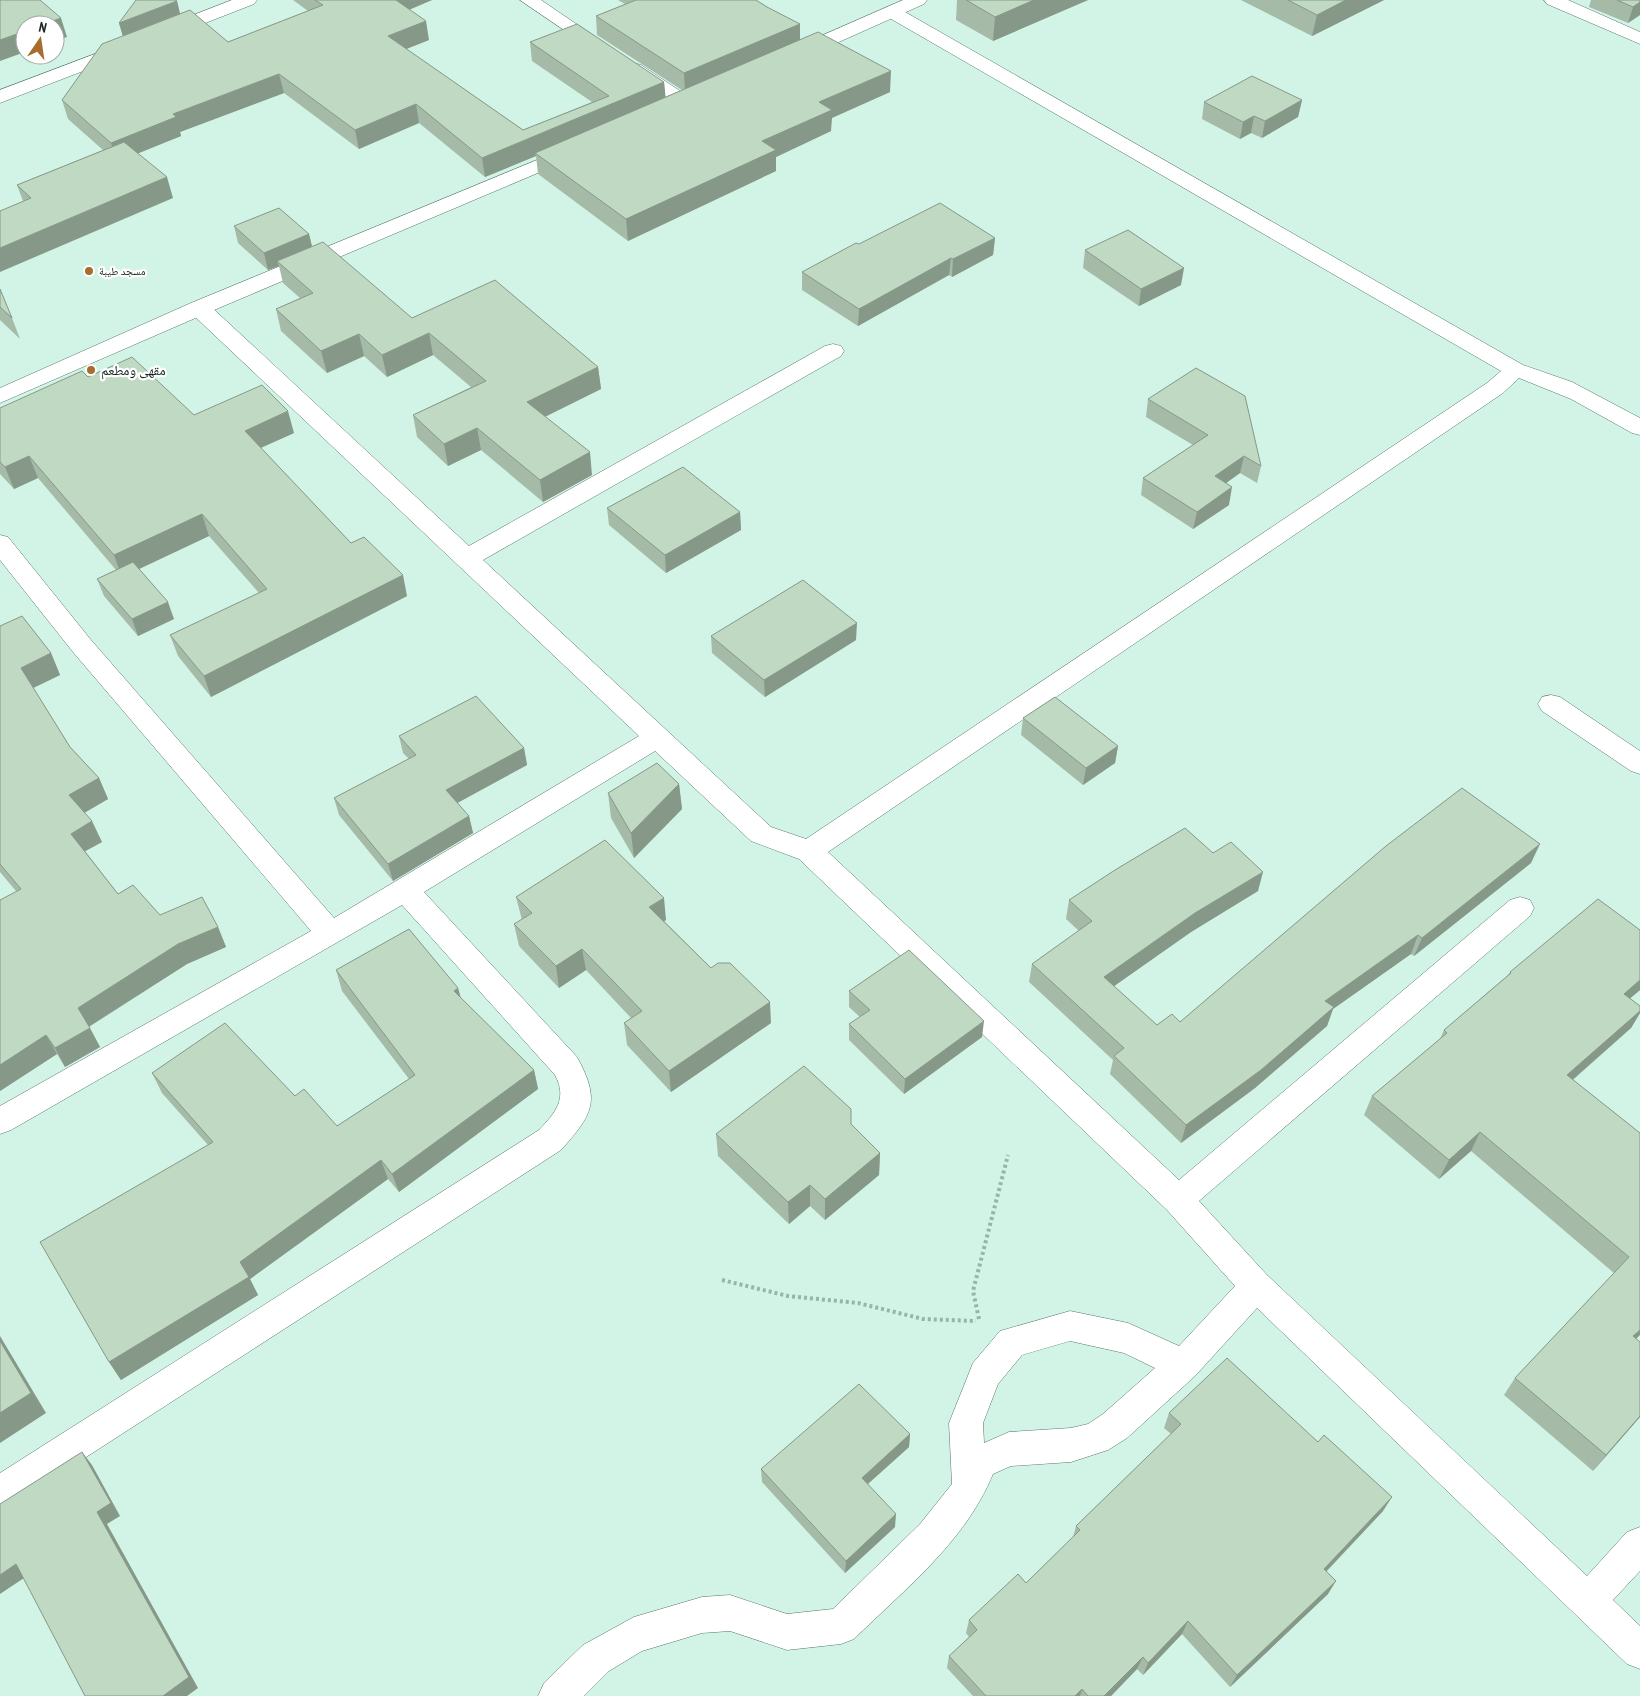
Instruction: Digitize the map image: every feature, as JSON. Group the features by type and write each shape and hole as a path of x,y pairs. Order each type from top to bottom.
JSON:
{"street":[{"path":"0,97 248,0"},
{"path":"529,0 685,103"},
{"path":"778,62 918,0"},
{"path":"1553,0 1640,39"},
{"path":"892,12 1516,370 1541,375 1640,428"},
{"path":"0,395 199,308 585,146"},
{"path":"199,308 467,558 656,738 761,834 809,851 1178,1200 1256,1286 1589,1600 1640,1651"},
{"path":"467,558 833,351"},
{"path":"809,851 1495,388 1516,370"},
{"path":"0,543 82,646 330,933"},
{"path":"1551,704 1640,764"},
{"path":"0,1121 330,933 656,738"},
{"path":"0,1493 550,1140 572,1115 578,1096 576,1082 566,1066 405,889"},
{"path":"1178,1200 1520,908"},
{"path":"557,1696 596,1658 634,1634 702,1615 730,1613 788,1632 841,1626 933,1537 970,1489 980,1462 1010,1449 1072,1445 1096,1438 1115,1426 1183,1365 1256,1286"},
{"path":"970,1489 966,1423 985,1374 1012,1342 1070,1326 1128,1338 1183,1365"},
{"path":"1589,1600 1640,1545"}],"path":[{"path":"722,1280 788,1296 858,1303 892,1313 923,1319 979,1321 973,1291 1008,1155"}],"building":[{"path":"0,0 40,0 58,15 15,15 15,35 0,40"},
{"path":"136,0 175,0 177,1 119,23"},
{"path":"315,0 396,0 426,21 388,36 523,130 609,96 530,42 577,24 664,82 482,158 416,104 355,130 279,74 173,114 176,117 111,143 62,100 102,44 190,10 228,42 323,5"},
{"path":"636,0 756,0 800,24 684,73 596,16"},
{"path":"966,0 1034,0 995,17"},
{"path":"1288,0 1346,0 1317,15"},
{"path":"1617,0 1640,0 1640,2 1633,7"},
{"path":"818,32 891,71 819,102 832,110 762,141 776,150 626,219 535,153"},
{"path":"1252,76 1302,100 1265,121 1254,116 1243,122 1204,102"},
{"path":"124,142 167,177 0,248 0,211 31,198 17,185"},
{"path":"940,203 995,238 953,259 951,258 859,309 802,272 856,243 859,244"},
{"path":"279,208 309,234 264,253 234,226"},
{"path":"1128,230 1184,268 1141,289 1085,250"},
{"path":"323,242 412,318 495,280 598,367 527,402 590,452 540,480 477,428 444,444 413,415 486,381 429,333 382,355 359,334 321,351 276,309 313,293 277,261"},
{"path":"0,289 12,318 0,307"},
{"path":"132,357 194,415 262,385 288,411 245,431 351,543 364,537 403,575 204,676 170,635 267,589 202,514 114,555 29,456 5,467 0,462 0,408 82,371 88,377"},
{"path":"1196,368 1245,396 1261,466 1244,456 1215,476 1232,487 1197,512 1143,478 1208,435 1148,399"},
{"path":"683,467 740,512 665,555 607,508"},
{"path":"133,562 168,602 132,619 97,579"},
{"path":"803,580 857,623 764,680 711,636"},
{"path":"22,616 51,653 21,668 70,747 99,778 69,795 92,821 71,834 118,894 133,885 160,915 202,897 218,927 178,944 78,1008 90,1028 55,1048 46,1035 0,1065 0,900 21,889 0,864 0,626"},
{"path":"476,696 524,748 446,790 469,816 388,864 334,798 416,755 399,736"},
{"path":"1055,697 1118,746 1086,768 1023,718"},
{"path":"657,763 679,784 631,833 608,793"},
{"path":"1462,788 1540,844 1422,938 1418,935 1325,1001 1334,1007 1261,1070 1186,1125 1114,1056 1124,1048 1032,964 1092,921 1069,900 1115,870 1185,828 1213,853 1231,842 1263,872 1195,913 1104,977 1157,1025 1172,1014 1180,1022 1386,846"},
{"path":"605,840 664,898 649,907 711,968 718,963 730,963 770,1002 669,1071 624,1023 642,1011 582,949 556,966 514,924 532,913 516,897"},
{"path":"1598,899 1640,930 1640,980 1624,994 1640,1006 1640,1011 1567,1075 1640,1133 1640,1330 1633,1336 1640,1342 1640,1416 1606,1455 1515,1378 1629,1257 1480,1132 1449,1160 1372,1096 1447,1033 1444,1030 1510,972"},
{"path":"409,929 458,988 454,991 534,1070 392,1174 381,1160 240,1262 249,1277 109,1362 40,1242 213,1142 152,1073 225,1023 295,1096 304,1089 337,1126 415,1075 336,970"},
{"path":"909,950 984,1021 905,1079 849,1024 870,1010 849,991"},
{"path":"804,1066 851,1109 851,1124 880,1153 825,1199 810,1185 788,1202 716,1134"},
{"path":"0,1341 31,1393 0,1413"},
{"path":"1227,1358 1318,1442 1324,1435 1392,1497 1324,1569 1336,1581 1237,1675 1188,1621 1148,1663 1143,1657 1104,1696 1088,1696 1082,1689 1075,1696 986,1696 949,1656 977,1630 969,1620 1018,1574 1026,1583 1080,1530 1076,1526 1181,1424 1169,1413"},
{"path":"859,1384 910,1434 862,1478 896,1514 846,1561 761,1469"},
{"path":"82,1452 111,1503 97,1512 189,1677 163,1696 85,1696 16,1564 0,1575 0,1504"}],"place":[{"name":"مسجد طيبة","path":"89,271"},
{"name":"مقهى ومطعم","path":"91,370"}]}
